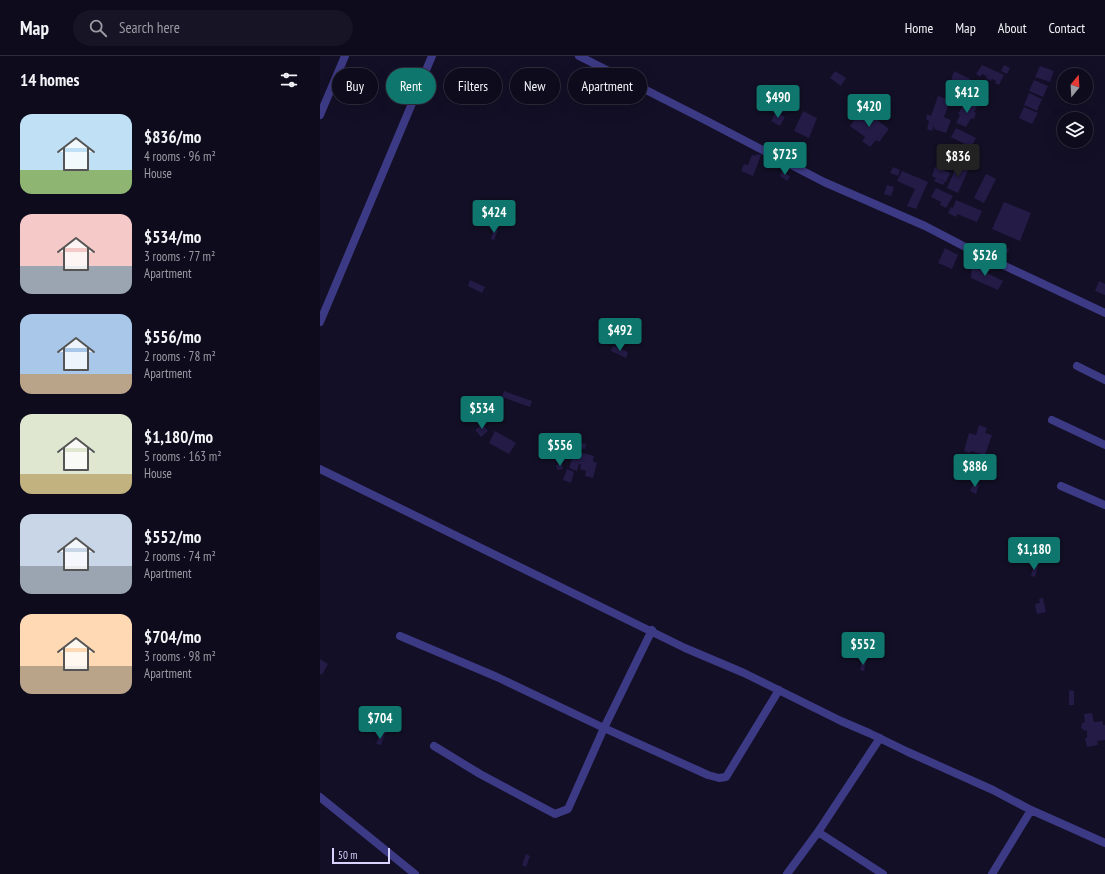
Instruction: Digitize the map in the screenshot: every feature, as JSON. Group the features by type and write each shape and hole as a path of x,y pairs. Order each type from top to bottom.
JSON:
{"street":[{"path":"320,115 345,56"},
{"path":"320,322 432,56"},
{"path":"579,56 824,182 925,226 971,250 1105,313"},
{"path":"1077,366 1105,380"},
{"path":"1052,420 1105,445"},
{"path":"320,469 652,630 685,648 744,673 841,722 880,738 993,790 1031,810 1105,843"},
{"path":"1061,486 1105,505"},
{"path":"434,746 480,774 555,814 568,809 604,728 652,630"},
{"path":"400,636 497,678 708,775 719,778 726,777 779,690"},
{"path":"787,874 818,832 880,738"},
{"path":"320,797 415,874"},
{"path":"992,874 1031,810"},
{"path":"818,832 883,874"}],"building":[{"path":"982,65 1004,75 999,85 995,83 996,81 992,79 991,81 986,78 987,74 986,76 982,74 980,77 976,74"},
{"path":"1004,65 1010,68 1007,74 1001,71"},
{"path":"1040,66 1054,71 1050,82 1035,77"},
{"path":"835,71 846,78 841,86 830,78"},
{"path":"954,71 970,79 966,87 959,84 958,86 950,83"},
{"path":"1034,80 1048,86 1043,97 1029,91"},
{"path":"766,84 774,88 769,97 762,93"},
{"path":"959,86 967,90 965,95 957,92"},
{"path":"1029,93 1042,99 1037,111 1024,105"},
{"path":"954,95 961,98 957,105 951,102"},
{"path":"938,96 950,100 944,117 951,120 946,133 934,129 934,125 932,131 927,129 929,121 926,119 927,114 931,116"},
{"path":"968,101 978,105 974,112 976,113 974,119 971,118 966,127 956,123 960,115 958,114 962,107 965,108"},
{"path":"1024,107 1038,113 1032,124 1019,118"},
{"path":"862,109 889,129 879,142 876,140 870,147 862,141 865,137 850,126"},
{"path":"803,111 817,118 809,138 794,131"},
{"path":"776,112 785,117 780,126 771,121"},
{"path":"956,128 976,138 971,147 951,137"},
{"path":"757,154 761,155 753,176 741,171 744,164 748,165 752,155 756,156"},
{"path":"958,163 969,168 958,193 947,188"},
{"path":"893,167 900,170 898,176 890,173"},
{"path":"935,167 950,173 946,182 937,178 945,182 943,185 934,181 936,178 932,176"},
{"path":"902,171 928,182 916,209 907,206 915,189 897,181"},
{"path":"782,172 790,176 787,181 780,176"},
{"path":"986,174 996,179 984,203 974,198"},
{"path":"887,185 894,187 891,196 884,194"},
{"path":"936,188 953,196 946,208 940,205 941,202 931,197"},
{"path":"956,200 982,211 977,222 957,214 956,217 948,213 951,207 953,208"},
{"path":"1004,202 1031,213 1020,241 992,229"},
{"path":"494,229 498,230 494,240 491,239"},
{"path":"994,244 1009,249 1008,253 993,248"},
{"path":"945,248 958,255 952,269 938,263"},
{"path":"972,262 978,262 978,271 979,269 1003,281 998,290 971,278"},
{"path":"470,280 485,287 482,293 468,286"},
{"path":"1099,281 1105,284 1105,295 1095,291"},
{"path":"613,346 628,352 626,358 611,351"},
{"path":"504,391 532,401 530,407 502,397"},
{"path":"482,424 488,431 481,437 475,430"},
{"path":"979,425 987,428 985,433 992,435 985,455 971,451 970,453 964,451 969,433 976,435"},
{"path":"495,431 516,443 509,454 489,443"},
{"path":"578,442 586,444 585,449 580,448 579,452 594,456 593,461 597,463 593,478 585,476 586,471 580,469 581,465 579,464 577,471 569,468"},
{"path":"562,464 563,469 557,470 556,465"},
{"path":"567,469 574,472 571,483 563,480"},
{"path":"974,483 979,485 976,494 970,491"},
{"path":"1034,565 1038,566 1035,577 1031,576"},
{"path":"1043,598 1046,612 1037,614 1035,604 1040,603 1039,599"},
{"path":"320,659 328,664 322,675 320,674"},
{"path":"862,661 866,662 864,671 860,670"},
{"path":"1069,690 1074,691 1074,705 1069,705"},
{"path":"1092,713 1094,722 1103,721 1103,725 1105,725 1105,740 1097,741 1098,745 1087,747 1085,738 1087,738 1087,730 1085,731 1081,728 1082,723 1085,722 1084,714"},
{"path":"381,727 387,728 386,734 380,732"},
{"path":"380,734 385,735 381,745 376,744"},
{"path":"526,854 530,856 526,867 522,865"}]}
